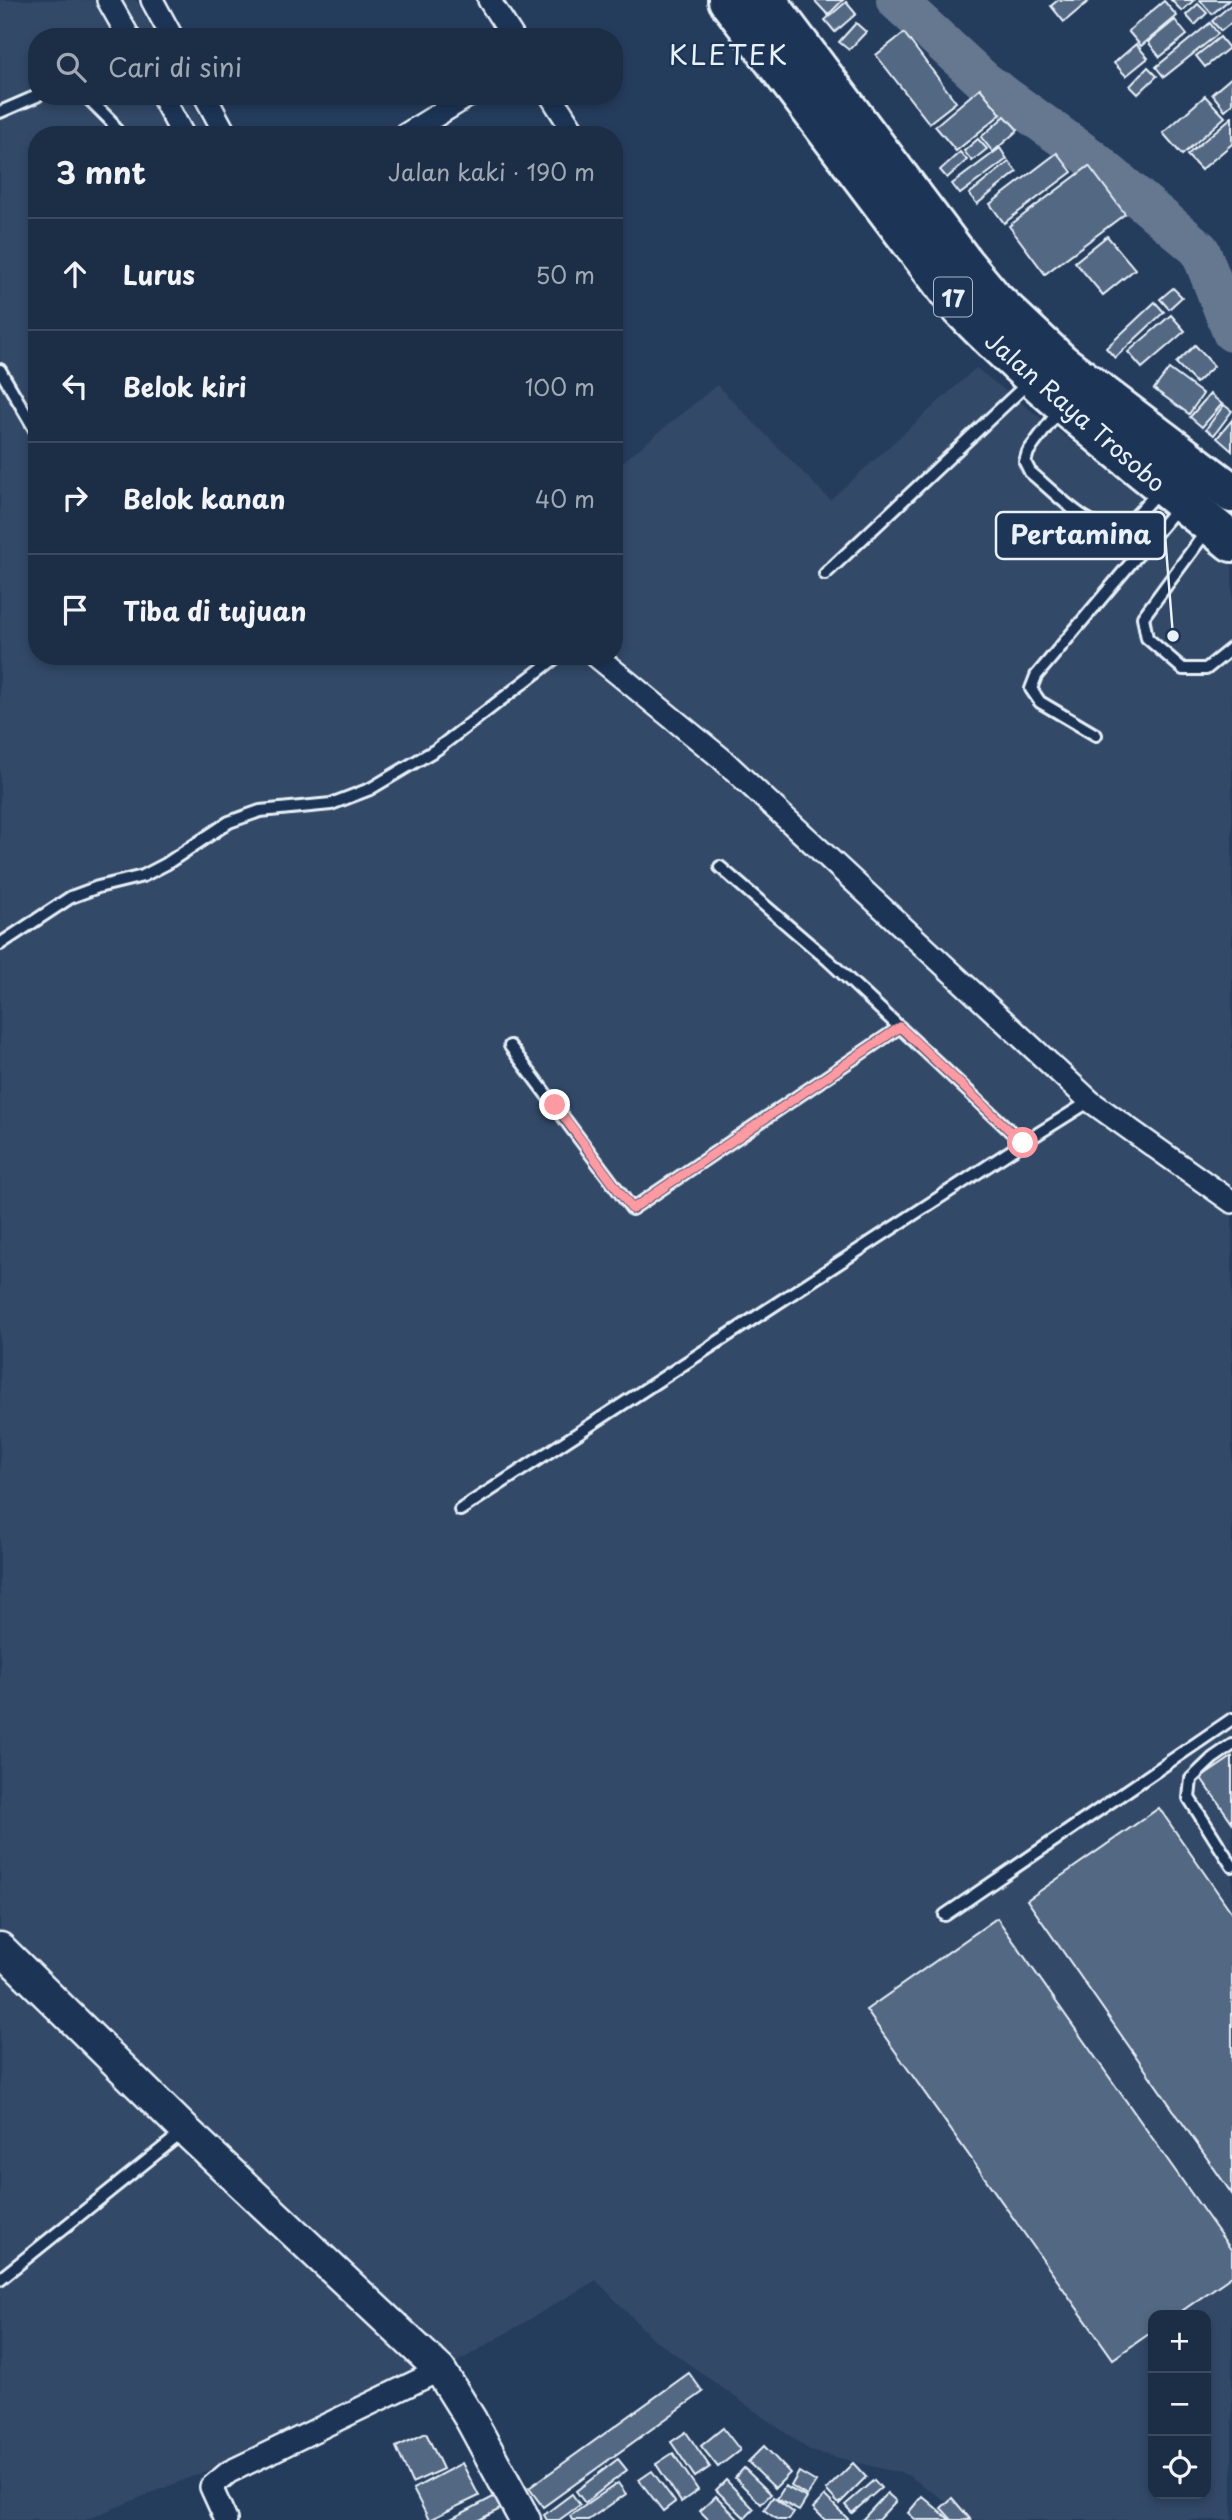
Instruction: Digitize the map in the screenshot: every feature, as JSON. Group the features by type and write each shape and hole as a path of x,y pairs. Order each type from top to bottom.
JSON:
{"highway":[{"name":"Jalan Raya Trosobo","path":"728,0 962,309 1063,404 1222,534"},
{"name":"Jalan Raya Trosobo","path":"766,0 994,300 1062,364 1232,494"}],"street":[{"path":"108,0 124,28"},
{"path":"152,0 167,28"},
{"path":"489,0 507,28"},
{"path":"167,105 179,126"},
{"path":"210,105 221,126"},
{"path":"420,126 453,105"},
{"path":"557,105 570,126"},
{"path":"607,665 720,758 1090,1101 1232,1202"},
{"path":"0,1948 185,2130 440,2370 471,2420 525,2520"},
{"path":"226,2520 211,2487 229,2472 440,2370"}],"lane":[{"path":"0,112 28,100"},
{"path":"95,105 114,126"},
{"path":"0,370 28,418"},
{"path":"825,575 1033,378"},
{"path":"1063,404 1028,452 1025,461 1030,472 1093,524 1108,529 1123,526 1172,495"},
{"path":"1096,735 1040,702 1031,689 1036,676 1172,495"},
{"path":"1222,534 1143,617 1147,638 1183,669 1206,669 1232,648"},
{"path":"0,944 71,897 143,876 229,822 260,811 331,804 370,789 437,749 546,665"},
{"path":"720,867 828,960 1023,1143"},
{"path":"510,1046 632,1209 900,1027"},
{"path":"460,1510 1090,1101"},
{"path":"945,1915 1232,1719"},
{"path":"1232,1745 1213,1758 1191,1779 1189,1798 1232,1866"},
{"path":"0,2279 185,2130"}],"shaded area":[{"path":"0,0 136,0 151,28 28,28 28,105 193,105 204,126 28,126 28,665 623,665 623,462 717,385 830,500 976,368 1232,565 1232,2520 973,2520 908,2475 811,2451 651,2337 596,2280 422,2383 85,2520 0,2520"}],"building":[{"path":"814,0 843,0 828,15"},
{"path":"1058,0 1090,0 1064,22 1051,6"},
{"path":"1171,0 1194,0 1182,11"},
{"path":"1200,0 1229,0 1212,14"},
{"path":"1164,1 1177,16 1141,46 1128,31"},
{"path":"846,2 856,14 835,32 825,20"},
{"path":"1198,4 1207,13 1195,25 1186,15"},
{"path":"1232,4 1232,22 1221,31 1212,21"},
{"path":"1175,20 1187,35 1160,57 1148,42"},
{"path":"856,23 866,32 849,50 839,42"},
{"path":"1210,23 1218,34 1164,77 1156,67"},
{"path":"904,33 956,102 929,123 876,55"},
{"path":"1220,37 1229,48 1205,67 1196,56"},
{"path":"1136,44 1148,58 1126,76 1114,63"},
{"path":"1148,67 1157,76 1138,94 1130,86"},
{"path":"1232,77 1232,104 1225,110 1212,94"},
{"path":"980,88 1001,114 956,151 935,126"},
{"path":"1205,96 1225,117 1182,155 1163,133"},
{"path":"1005,116 1018,130 993,152 981,137"},
{"path":"1232,117 1232,144 1201,170 1187,155"},
{"path":"978,139 987,149 972,161 964,151"},
{"path":"1000,148 1007,159 960,194 952,184"},
{"path":"960,152 967,160 947,178 940,170"},
{"path":"1057,153 1072,172 1004,223 990,204"},
{"path":"1009,162 1017,172 977,204 969,194"},
{"path":"1089,166 1125,214 1045,274 1009,226"},
{"path":"1107,236 1135,269 1103,295 1075,262"},
{"path":"1173,288 1182,297 1169,309 1160,299"},
{"path":"1155,302 1164,312 1115,358 1106,348"},
{"path":"1171,315 1185,331 1142,368 1128,352"},
{"path":"1195,345 1214,366 1196,383 1176,363"},
{"path":"1169,369 1203,394 1189,414 1154,389"},
{"path":"1210,394 1222,404 1202,427 1190,417"},
{"path":"1224,405 1232,411 1214,435 1206,429"},
{"path":"1232,420 1232,451 1217,438"},
{"path":"1232,1757 1232,1822 1201,1778"},
{"path":"1159,1808 1232,1913 1232,2194 1027,1900"},
{"path":"997,1918 1232,2251 1232,2276 1183,2310 1148,2310 1148,2334 1113,2359 866,2010"},
{"path":"689,2373 703,2392 543,2507 529,2488"},
{"path":"723,2428 740,2450 718,2467 701,2446"},
{"path":"686,2432 710,2467 695,2477 671,2442"},
{"path":"426,2433 443,2469 412,2483 396,2447"},
{"path":"764,2446 790,2473 775,2488 748,2462"},
{"path":"673,2453 698,2490 681,2502 656,2464"},
{"path":"618,2459 627,2470 585,2503 576,2491"},
{"path":"462,2463 479,2496 429,2520 413,2489"},
{"path":"853,2463 866,2477 839,2504 826,2490"},
{"path":"744,2468 771,2494 761,2504 735,2478"},
{"path":"652,2471 675,2502 663,2511 639,2480"},
{"path":"799,2472 816,2482 807,2496 791,2486"},
{"path":"726,2480 754,2509 745,2518 716,2490"},
{"path":"874,2480 881,2488 852,2513 845,2505"},
{"path":"618,2483 626,2494 588,2520 572,2520 570,2516"},
{"path":"785,2486 807,2498 799,2511 777,2499"},
{"path":"887,2493 896,2501 878,2520 862,2520"},
{"path":"572,2494 580,2505 559,2520 547,2520 544,2515"},
{"path":"497,2495 504,2507 479,2520 449,2520"},
{"path":"716,2496 739,2520 709,2520 700,2511"},
{"path":"825,2496 849,2520 825,2520 813,2508"},
{"path":"922,2496 950,2520 916,2520 908,2513"},
{"path":"773,2497 794,2513 789,2520 778,2520 764,2510"},
{"path":"952,2498 971,2520 952,2520 941,2508"}],"waterway":[{"path":"896,0 984,81 1091,158 1200,250 1232,332"}],"place":[{"name":"Pertamina","path":"1173,636"}],"district":[{"name":"KLETEK","path":"729,53"}],"route":[{"path":"555,1105 632,1209 900,1027 1023,1143"}]}
